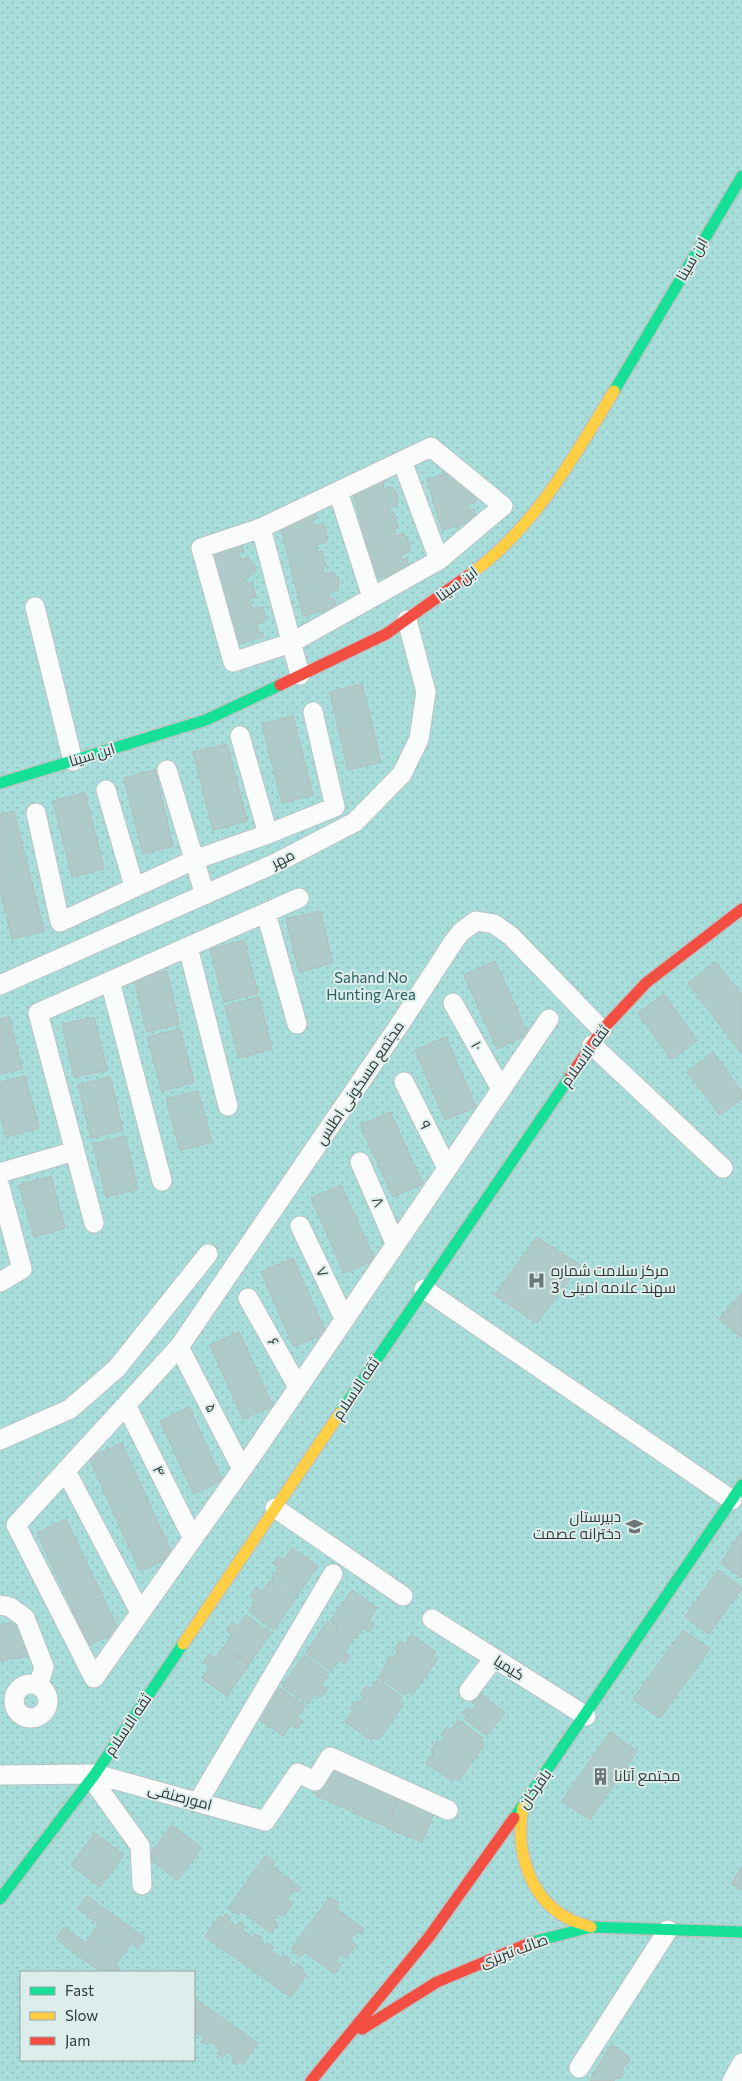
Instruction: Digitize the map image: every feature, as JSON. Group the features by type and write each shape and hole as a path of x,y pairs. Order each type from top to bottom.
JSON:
{"street":[{"name":"ابن سینا","path":"0,783 206,720 386,634 493,558 563,476 742,176"},
{"path":"431,447 503,506 439,560 291,642 233,662 201,548 261,528 402,461 431,447"},
{"path":"402,461 439,560"},
{"path":"338,491 372,597"},
{"path":"261,528 300,675"},
{"path":"35,607 73,761"},
{"name":"مهر","path":"0,985 276,863 355,822 402,774 419,739 426,692 407,620"},
{"path":"36,812 60,922 134,886 194,860 268,834 335,807 313,712"},
{"path":"240,736 268,834"},
{"path":"166,770 205,895"},
{"path":"106,790 134,886"},
{"path":"94,1223 38,1013 299,898"},
{"name":"ثقه الاسلام","path":"0,1899 93,1776 597,1038 646,983 742,909"},
{"path":"266,913 297,1024"},
{"name":"مجتمع مسکونی اطلس","path":"179,1347 461,932 476,921 494,924 511,936 597,1038"},
{"path":"188,947 228,1106"},
{"path":"110,981 162,1181"},
{"name":"۱۰","path":"453,1003 501,1089"},
{"path":"179,1347 16,1524 94,1678 192,1537 242,1469 549,1019"},
{"path":"597,1038 723,1168"},
{"name":"۹","path":"404,1082 447,1168"},
{"path":"0,1173 75,1151"},
{"name":"۸","path":"360,1162 395,1243"},
{"path":"0,1188 22,1269 0,1282"},
{"name":"۷","path":"300,1226 344,1318"},
{"path":"0,1440 70,1409 117,1368 208,1254"},
{"path":"424,1289 737,1493"},
{"name":"۶","path":"248,1298 298,1386"},
{"name":"۵","path":"179,1347 242,1469"},
{"name":"۴","path":"126,1405 192,1537"},
{"path":"66,1471 140,1612"},
{"name":"باقرخان","path":"311,2081 430,1937 586,1716 737,1493"},
{"path":"275,1508 403,1596"},
{"path":"198,1802 333,1574"},
{"path":"0,1605 10,1607 25,1618 44,1667 38,1686"},
{"name":"کیمیا","path":"432,1619 586,1716"},
{"path":"469,1691 494,1658"},
{"path":"27,1685 38,1686 48,1698 46,1709 43,1713 33,1718 27,1718 8,1708 14,1701 18,1690 27,1685"},
{"name":"امورصنفی","path":"0,1775 93,1776 265,1821 298,1773 315,1781 330,1758 448,1810"},
{"path":"93,1776 140,1846 142,1885"},
{"path":"525,1802 518,1823 519,1842 526,1871 543,1894 566,1917 591,1927"},
{"name":"صائب تبریزی","path":"338,2046 437,1982 524,1944 591,1927 742,1932"},
{"path":"579,2068 668,1930"},
{"path":"732,2081 742,2063"}],"green space":[{"name":"Sahand No Hunting Area","path":"0,0 742,0 742,2081 0,2081"}],"building":[{"path":"385,470 388,481 383,482 384,489 392,487 398,495 397,505 389,508 391,514 394,513 398,528 394,529 396,536 404,534 410,543 409,552 401,554 402,560 407,559 410,570 375,579 350,480"},
{"path":"461,470 462,486 470,484 477,495 476,502 467,505 469,511 474,509 477,520 442,530 427,479"},
{"path":"314,507 316,519 312,520 314,525 324,525 327,537 326,542 316,545 318,552 322,551 326,566 322,567 324,574 333,572 339,580 338,590 329,592 330,599 334,598 336,607 303,616 278,516"},
{"path":"241,541 244,551 238,552 241,560 248,558 255,565 255,573 245,578 247,584 252,583 256,597 249,599 252,608 263,607 266,619 264,622 256,624 259,633 262,633 263,637 235,645 209,550"},
{"path":"362,684 381,762 348,770 330,692"},
{"path":"293,716 313,795 282,803 262,724"},
{"path":"227,744 247,821 213,830 193,752"},
{"path":"155,770 173,846 143,854 124,778"},
{"path":"85,793 104,869 72,877 53,801"},
{"path":"14,811 44,931 12,939 0,890 0,815"},
{"path":"320,911 333,963 299,972 286,919"},
{"path":"244,940 258,993 224,1002 210,949"},
{"path":"495,961 528,1034 497,1049 464,975"},
{"path":"716,962 742,996 742,1054 688,983"},
{"path":"167,971 179,1024 147,1032 134,979"},
{"path":"664,994 697,1041 671,1059 638,1013"},
{"path":"259,997 272,1049 239,1058 225,1006"},
{"path":"9,1016 22,1069 0,1074 0,1019"},
{"path":"94,1017 107,1070 74,1077 62,1024"},
{"path":"180,1029 194,1082 162,1091 147,1037"},
{"path":"446,1037 476,1107 445,1120 415,1050"},
{"path":"713,1052 742,1092 742,1099 720,1115 687,1072"},
{"path":"25,1076 39,1128 6,1137 0,1113 0,1082"},
{"path":"110,1077 123,1130 91,1138 78,1085"},
{"path":"198,1091 212,1142 180,1150 166,1099"},
{"path":"390,1112 423,1184 393,1197 360,1125"},
{"path":"125,1136 138,1189 106,1197 93,1144"},
{"path":"51,1176 65,1228 34,1237 19,1185"},
{"path":"341,1185 375,1260 344,1273 311,1198"},
{"name":"مرکز سلامت شماره 3 سهند علامه امینی","path":"537,1237 580,1265 537,1323 495,1295"},
{"path":"293,1258 326,1333 294,1347 261,1272"},
{"path":"742,1293 742,1338 719,1319"},
{"path":"239,1332 273,1406 243,1419 210,1345"},
{"path":"189,1407 222,1480 194,1494 160,1421"},
{"path":"122,1443 173,1556 140,1571 89,1458"},
{"path":"66,1519 119,1631 89,1645 37,1533"},
{"path":"742,1531 742,1578 721,1563"},
{"path":"292,1548 318,1566 296,1597 271,1579 279,1568 273,1564 278,1556 284,1560"},
{"path":"718,1570 742,1588 709,1634 685,1617"},
{"path":"270,1581 295,1599 274,1630 249,1611 256,1600 250,1596 256,1588 262,1592"},
{"path":"352,1590 377,1608 369,1620 375,1624 369,1632 363,1628 355,1639 330,1621"},
{"path":"246,1615 271,1633 249,1664 224,1646 232,1635 226,1630 232,1622 237,1627"},
{"path":"20,1621 27,1656 0,1661 0,1625"},
{"path":"327,1622 353,1640 345,1652 350,1656 345,1664 339,1660 331,1671 306,1653"},
{"path":"683,1630 710,1649 660,1718 633,1699"},
{"path":"411,1635 436,1652 433,1656 437,1660 412,1695 408,1692 405,1695 379,1678 390,1656 393,1658 398,1652 395,1649 400,1641 405,1645"},
{"path":"223,1647 249,1665 227,1696 202,1678 210,1667 204,1662 209,1654 215,1659"},
{"path":"304,1655 329,1673 321,1685 327,1689 321,1697 316,1693 308,1704 282,1686"},
{"path":"377,1680 402,1697 399,1702 403,1705 378,1740 373,1737 371,1740 345,1722 353,1711 350,1709 356,1701 359,1703 363,1697 360,1694 366,1686 371,1689"},
{"path":"280,1688 305,1706 297,1717 303,1721 297,1729 291,1725 283,1736 258,1718"},
{"path":"481,1694 505,1713 487,1735 464,1719 468,1716 463,1713 467,1707 472,1711 476,1705 473,1702 475,1696 479,1698"},
{"path":"458,1720 483,1738 480,1742 484,1745 459,1781 454,1777 452,1781 426,1763 434,1752 431,1750 437,1741 440,1744 445,1738 441,1735 447,1727 451,1730"},
{"name":"مجتمع آتانا","path":"610,1732 637,1751 590,1820 562,1801"},
{"path":"343,1765 352,1769 349,1776 362,1781 349,1810 315,1795 327,1767 340,1772"},
{"path":"379,1782 388,1785 385,1792 398,1798 386,1826 351,1812 363,1783 376,1788"},
{"path":"415,1798 424,1802 421,1808 434,1814 422,1842 387,1828 399,1799 412,1804"},
{"path":"172,1825 202,1848 177,1880 148,1857"},
{"path":"95,1833 124,1855 100,1887 71,1865"},
{"path":"266,1855 275,1862 272,1866 301,1888 298,1892 294,1889 287,1899 293,1903 283,1917 278,1913 273,1920 278,1924 271,1933 241,1911 238,1915 228,1908"},
{"path":"742,1866 742,1890 732,1884"},
{"path":"87,1896 145,1938 138,1948 131,1943 115,1966 119,1969 118,1971 100,1971 56,1939 64,1927 86,1943 99,1924 78,1909"},
{"path":"330,1897 339,1903 335,1908 364,1929 361,1934 357,1931 350,1940 356,1945 346,1958 341,1954 336,1961 341,1965 335,1974 305,1952 301,1957 291,1949"},
{"path":"226,1914 231,1918 228,1921 236,1927 239,1922 245,1926 242,1930 253,1938 255,1934 262,1938 259,1942 265,1946 267,1943 274,1947 271,1951 282,1958 284,1955 290,1959 288,1963 295,1968 297,1964 303,1968 301,1971 306,1975 291,1997 205,1937 219,1916 223,1918"},
{"path":"195,1999 258,2043 243,2064 239,2061 236,2065 232,2061 234,2058 227,2052 223,2057 217,2053 220,2049 210,2041 207,2045 201,2041 204,2037 197,2033 195,2034"},
{"path":"611,2045 628,2056 627,2058 630,2060 621,2070 625,2072 620,2079 617,2077 614,2081 590,2080"}],"traffic: fast":[{"path":"614,391 742,176"},
{"path":"0,783 206,720 280,685"},
{"path":"340,1413 571,1075"},
{"path":"514,1818 742,1485"},
{"path":"0,1899 95,1774 183,1644"},
{"path":"532,1942 591,1927 742,1932"}],"traffic: slow":[{"path":"469,575 513,537 532,514 567,466 614,391"},
{"path":"183,1644 340,1413"},
{"path":"523,1807 521,1823 523,1855 534,1885 555,1910 572,1920 591,1927"}],"traffic: jam":[{"path":"280,685 386,634 469,575"},
{"path":"571,1075 602,1030 646,983 742,909"},
{"path":"311,2081 429,1937 514,1818"},
{"path":"362,2029 437,1982 532,1942"}],"place":[{"name":"مرکز سلامت شماره 3 سهند علامه امینی","path":"537,1280"},
{"name":"دبیرستان دخترانه عصمت","path":"635,1526"},
{"name":"مجتمع آتانا","path":"600,1776"}]}
